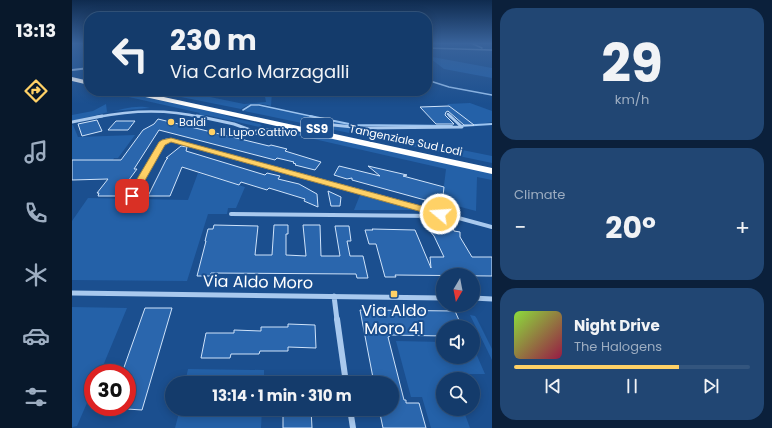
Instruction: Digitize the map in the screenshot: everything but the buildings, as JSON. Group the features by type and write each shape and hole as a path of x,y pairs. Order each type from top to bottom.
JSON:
{"highway":[{"path":"72,78 84,80"},
{"name":"Tangenziale Sud Lodi","path":"150,96 492,171"},
{"name":"Tangenziale Sud Lodi","path":"165,96 492,166"},
{"path":"229,113 238,118 266,125 265,130 256,132"},
{"path":"256,132 285,129 314,135 328,135"}],"street":[{"path":"72,70 84,69"},
{"path":"72,122 121,112 161,111 184,113 234,124 256,132"},
{"path":"314,128 323,124 363,128 462,126 448,114"},
{"path":"132,196 164,141 171,140 492,226"},
{"path":"231,214 435,216 439,215 440,213"},
{"name":"Via Aldo Moro","path":"72,293 436,298"},
{"path":"334,296 345,376"},
{"path":"480,298 492,299"},
{"path":"351,416 353,428"}],"shaded area":[{"path":"437,64 470,64 492,68 492,78 444,69"},
{"path":"124,96 140,96 222,114 260,124 263,127 262,129 256,130 259,127 206,115 203,117 197,116 200,113"},
{"path":"176,96 205,96 244,104 266,102 265,96 272,96 271,106 256,104 248,105 241,109"},
{"path":"470,103 492,111 492,122 473,125 447,104"},
{"path":"106,104 107,112 113,111 72,121 72,115 93,111"},
{"path":"251,106 258,106 357,126 363,130 492,156 492,163 244,111"},
{"path":"134,107 150,108 113,111"},
{"path":"72,125 78,137 135,135 118,158 114,158 113,160 72,160"},
{"path":"289,131 317,137 330,137 492,173 492,180 477,177 476,211 442,202 446,169 283,132"},
{"path":"198,173 245,187 236,208 228,208 227,214 208,214 187,281 72,280 72,221 88,198 188,200"},
{"path":"360,195 411,209 411,210 354,210"},
{"path":"72,307 127,308 104,364 84,364 84,410 77,426 72,427"},
{"path":"470,315 475,316 478,320 472,320"},
{"path":"480,325 492,349 492,360 480,335"},
{"path":"396,341 436,342 436,364 480,364 480,362 485,374 480,374 480,372 436,372 436,416 466,416 470,428 431,428 422,397 411,397"},
{"path":"188,369 264,370 264,376 186,376"},
{"path":"178,416 262,416 261,428 175,428"}],"waterway":[{"path":"432,82 449,87 492,95"},
{"path":"243,110 251,105 259,105 315,117"},
{"path":"310,116 354,125 452,126"},
{"path":"460,126 492,124"}],"place":[{"name":"Baldi","path":"171,122"},
{"name":"Il Lupo Cattivo","path":"212,132"},
{"name":"Via Aldo Moro 41","path":"394,294"}],"route":[{"path":"132,196 164,141 171,140 440,214"}]}
